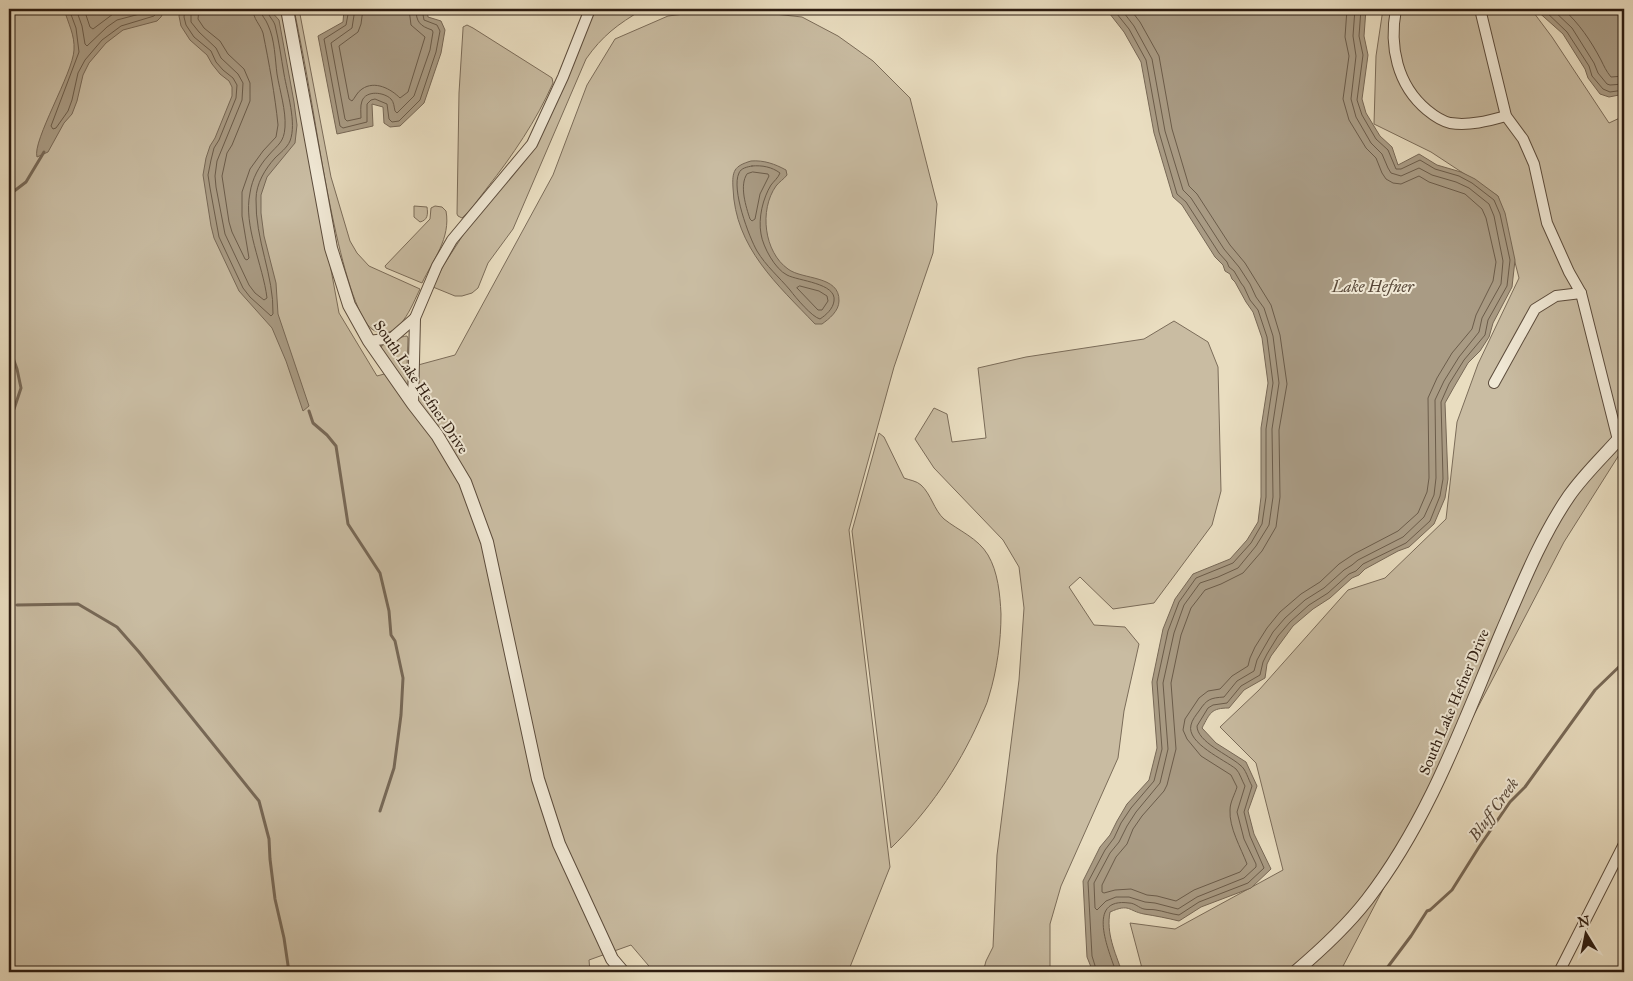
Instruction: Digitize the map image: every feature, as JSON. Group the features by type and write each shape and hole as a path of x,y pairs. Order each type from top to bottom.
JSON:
{"street":[{"name":"South Lake Hefner Drive","path":"287,9 331,248 349,305 369,341 437,435 465,482 487,542 538,779 559,844 614,966 623,972"},
{"path":"413,404 415,318 437,266 452,240 532,144 563,78 590,9"},
{"path":"1396,9 1393,40 1396,62 1400,75 1421,105 1448,122 1465,124 1484,122 1506,116"},
{"path":"1480,9 1506,116 1523,139 1534,164 1547,223 1569,272 1581,293 1621,437"},
{"path":"1494,383 1535,309 1556,296 1581,293"},
{"path":"369,341 392,338 415,318"},
{"name":"South Lake Hefner Drive","path":"1295,972 1317,954 1348,923 1367,900 1405,844 1444,767 1526,576 1552,524 1569,496 1590,469 1621,437"},
{"path":"1559,972 1624,844"}],"shaded area":[{"path":"9,9 283,9 339,313 377,376 395,371 381,349 382,345 405,336 408,338 407,368 455,355 553,175 587,85 615,39 668,16 709,11 756,12 802,17 838,36 873,61 910,98 937,204 933,253 894,367 849,530 890,867 848,972 654,972 631,945 589,960 590,972 9,972"},
{"path":"294,9 299,9 331,177 350,241 357,253 369,266 420,289 404,320 391,331 383,333 375,331 364,319 353,294 343,262 326,185"},
{"path":"596,9 642,10 611,31 586,59 513,229 488,263 478,288 472,293 455,296 433,287 443,266 465,232 519,165"},
{"path":"1383,9 1531,9 1552,37 1609,123 1624,116 1624,449 1564,542 1341,970 1338,972 1143,972 1130,923 1175,929 1283,870 1256,763 1220,727 1259,690 1348,590 1385,578 1446,519 1457,422 1478,364 1519,278 1498,196 1431,152 1374,124 1376,56"},
{"path":"467,25 552,78 553,83 532,124 515,150 497,176 462,218 457,214 459,93 463,27"},
{"path":"414,206 427,207 425,220 420,222 414,217"},
{"path":"435,206 442,207 446,211 446,230 444,240 422,283 386,268 385,266 430,219 431,208"},
{"path":"1174,321 1208,342 1218,367 1221,491 1212,525 1154,603 1113,609 1080,577 1069,587 1094,625 1125,627 1139,644 1124,711 1118,758 1061,886 1050,924 1050,972 983,972 993,947 997,855 1019,680 1024,608 1019,567 1003,540 934,468 915,439 934,408 947,414 952,442 986,438 978,368 1026,357 1144,339"},
{"path":"879,433 884,437 904,478 921,485 944,519 974,539 984,549 996,576 1001,614 994,676 988,699 979,721 962,756 941,789 917,820 891,848 852,531"}],"water":[{"path":"64,9 165,9 157,21 123,30 106,43 89,63 83,75 72,114 64,123 48,152 37,157 37,149 46,122 72,61 74,45"},
{"path":"180,9 269,9 279,20 297,125 295,143 267,177 261,195 261,213 264,236 276,283 278,314 309,406 303,411 286,361 272,328 239,291 214,238 203,175 210,146 232,96 232,87 229,81 212,64 207,55 190,40 181,26"},
{"path":"344,9 427,9 428,17 441,21 445,30 441,53 424,103 400,126 390,127 384,123 383,107 372,104 373,126 337,134 318,36 343,22"},
{"name":"Lake Hefner","path":"1106,9 1366,9 1364,36 1368,55 1362,99 1366,113 1380,136 1392,147 1398,165 1419,154 1437,165 1461,172 1475,179 1498,196 1505,213 1515,260 1512,287 1493,323 1489,337 1480,351 1468,363 1445,403 1448,479 1445,498 1434,524 1409,547 1398,551 1352,578 1330,598 1293,626 1271,656 1267,664 1265,678 1244,690 1229,708 1218,709 1212,712 1202,728 1216,743 1246,762 1257,786 1248,811 1254,834 1271,869 1251,888 1201,907 1179,921 1139,913 1128,908 1110,912 1110,935 1122,972 1093,972 1087,957 1083,881 1100,847 1110,835 1127,804 1149,780 1157,748 1152,682 1163,629 1175,599 1193,574 1230,559 1247,540 1258,522 1261,497 1261,428 1268,383 1262,338 1253,312 1230,274 1225,271 1223,265 1215,257 1182,205 1173,197 1154,133 1141,62 1124,32"},
{"path":"1535,9 1624,9 1624,94 1609,97 1600,94 1588,78 1585,69 1563,34"},
{"path":"751,161 769,163 786,170 787,175 776,186 767,207 766,218 769,242 780,262 788,269 827,282 838,293 839,305 822,324 815,324 773,280 750,247 741,229 736,209 733,177 738,167"}],"waterway":[{"path":"9,195 26,182 44,152"},
{"path":"9,347 21,388 14,409"},
{"path":"309,411 313,423 336,446 348,524 380,573 389,611 391,635 395,641 403,678 401,715 394,768 380,811"},
{"path":"17,605 78,604 117,627 259,801 269,839 275,899 289,972"},
{"name":"Bluff Creek","path":"1384,972 1427,911 1452,890 1510,802 1525,787 1595,690 1624,662"}]}
